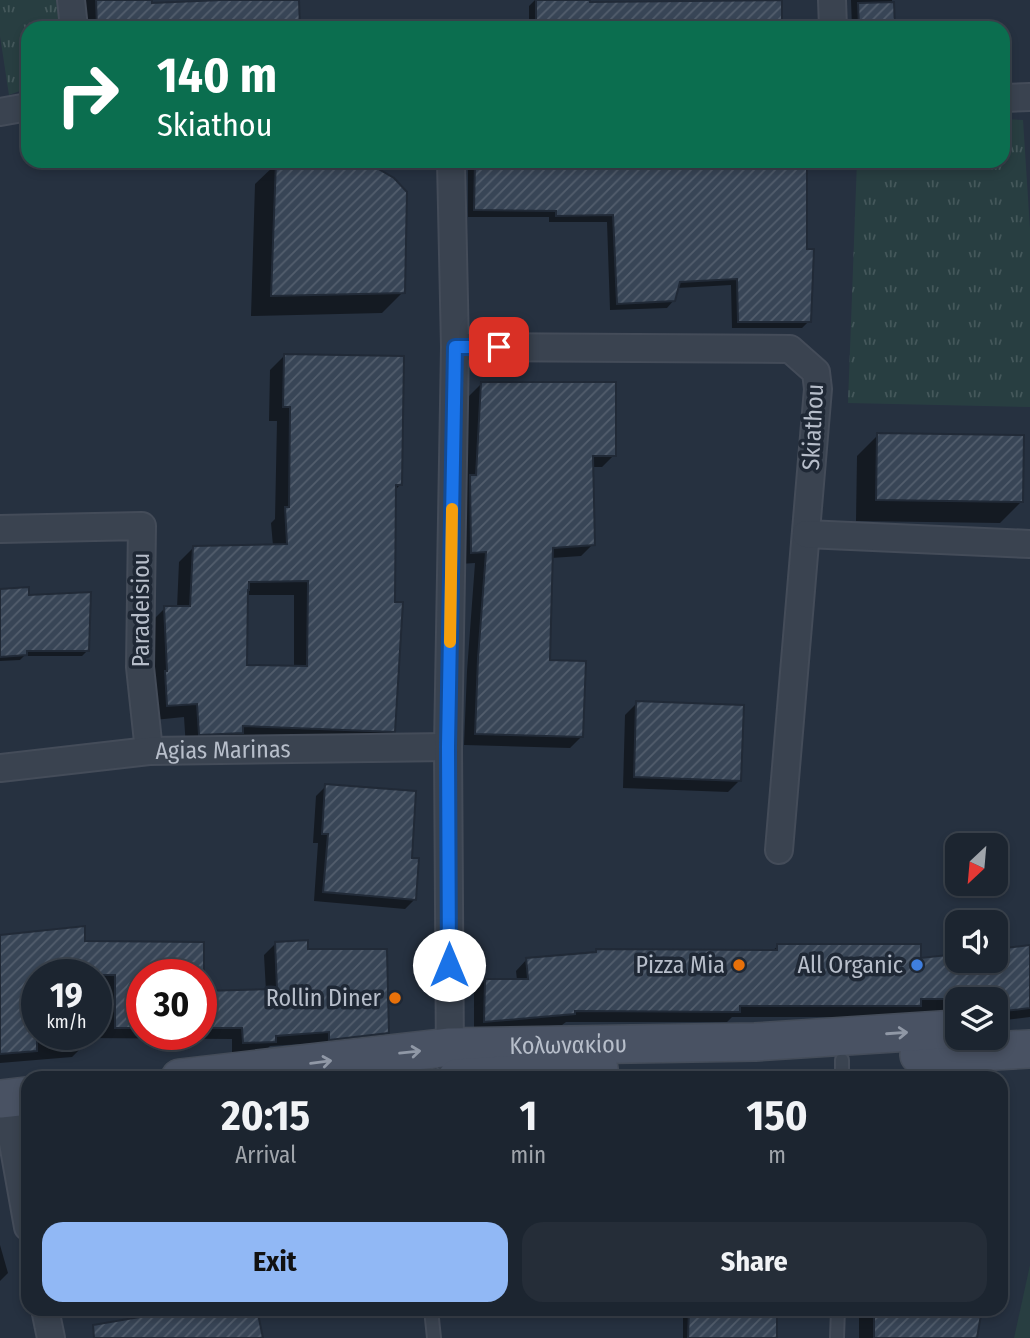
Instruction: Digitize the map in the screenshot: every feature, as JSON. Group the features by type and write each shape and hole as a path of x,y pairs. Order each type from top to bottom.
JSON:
{"main road":[{"path":"1008,1026 1030,1024"},
{"name":"Κολωνακίου","path":"370,1071 452,1068 755,1042 945,1030"},
{"name":"Κολωνακίου","path":"616,1071 810,1059 842,1069 1030,1049"},
{"name":"Κολωνακίου","path":"452,1068 510,1071"}],"street":[{"path":"71,0 73,21"},
{"path":"832,0 833,21"},
{"path":"1010,98 1030,97"},
{"path":"0,112 21,108"},
{"path":"451,168 455,347 448,747 452,1068"},
{"name":"Skiathou","path":"455,347 790,349 816,372 818,389 779,850"},
{"name":"Paradeisiou","path":"0,529 142,526 140,667 149,751"},
{"path":"806,534 1030,544"},
{"name":"Agias Marinas","path":"0,768 149,751 448,747"},
{"path":"11,1109 21,1178"},
{"path":"46,1316 51,1338"}],"lane":[{"path":"432,1316 435,1338"},
{"path":"837,1338 838,1316"}],"green space":[{"path":"0,0 60,0 62,21 21,21 21,91 9,95 0,36"},
{"path":"1010,119 1023,120 1030,229 1030,407 848,403 857,168 1010,168"},
{"path":"1030,1265 1030,1338 1014,1338"}],"building":[{"path":"96,0 152,0 152,3 299,0 300,21 97,21"},
{"path":"536,0 782,0 782,21 536,21"},
{"path":"894,2 895,21 859,21 858,3"},
{"path":"276,168 377,168 394,178 407,192 405,293 271,296"},
{"path":"475,168 807,168 807,249 814,249 811,322 738,322 737,279 680,282 675,301 617,304 613,215 556,216 556,211 474,210"},
{"path":"284,354 404,356 402,485 396,485 395,602 403,602 395,732 243,726 243,733 199,735 197,704 167,706 164,606 190,606 193,546 287,544 285,507 289,507 290,407 283,407","holes":["308,581 307,666 247,665 249,582"]},
{"path":"481,382 616,382 616,456 593,456 595,545 553,548 550,660 586,661 583,737 475,734 486,552 471,553 470,475 476,475"},
{"path":"877,433 1024,435 1023,502 876,500"},
{"path":"29,587 29,595 91,592 89,651 27,651 27,655 0,657 0,589"},
{"path":"636,701 744,705 741,781 634,777"},
{"path":"325,784 416,791 412,858 419,858 416,900 323,892 328,834 322,834"},
{"path":"85,926 85,941 204,942 204,959 126,959 126,1028 115,1028 115,975 112,975 112,959 21,959 21,1050 37,1051 0,1054 0,935"},
{"path":"308,940 308,949 387,949 389,1033 329,1040 329,1032 276,1036 276,1042 243,1043 242,1028 217,1028 217,991 277,989 275,942"},
{"path":"777,944 921,944 921,958 945,955 945,973 1008,973 1008,948 1030,945 1030,1008 1008,1011 1008,987 945,987 945,999 921,999 921,1006 740,1006 740,1012 575,1011 575,1014 484,1022 485,979 528,979 526,958 596,952 596,949 777,950"},
{"path":"145,1316 258,1316 263,1338 94,1338 93,1325"},
{"path":"689,1316 777,1316 777,1338 688,1338"},
{"path":"874,1316 981,1316 977,1338 874,1338"}],"slow traffic":[{"path":"450,642 452,509"}],"place":[{"name":"Pizza Mia","path":"739,965"},
{"name":"All Organic","path":"917,965"},
{"name":"Rollin Diner","path":"395,998"}],"route":[{"path":"449,965 448,747 455,347 499,347"}]}
